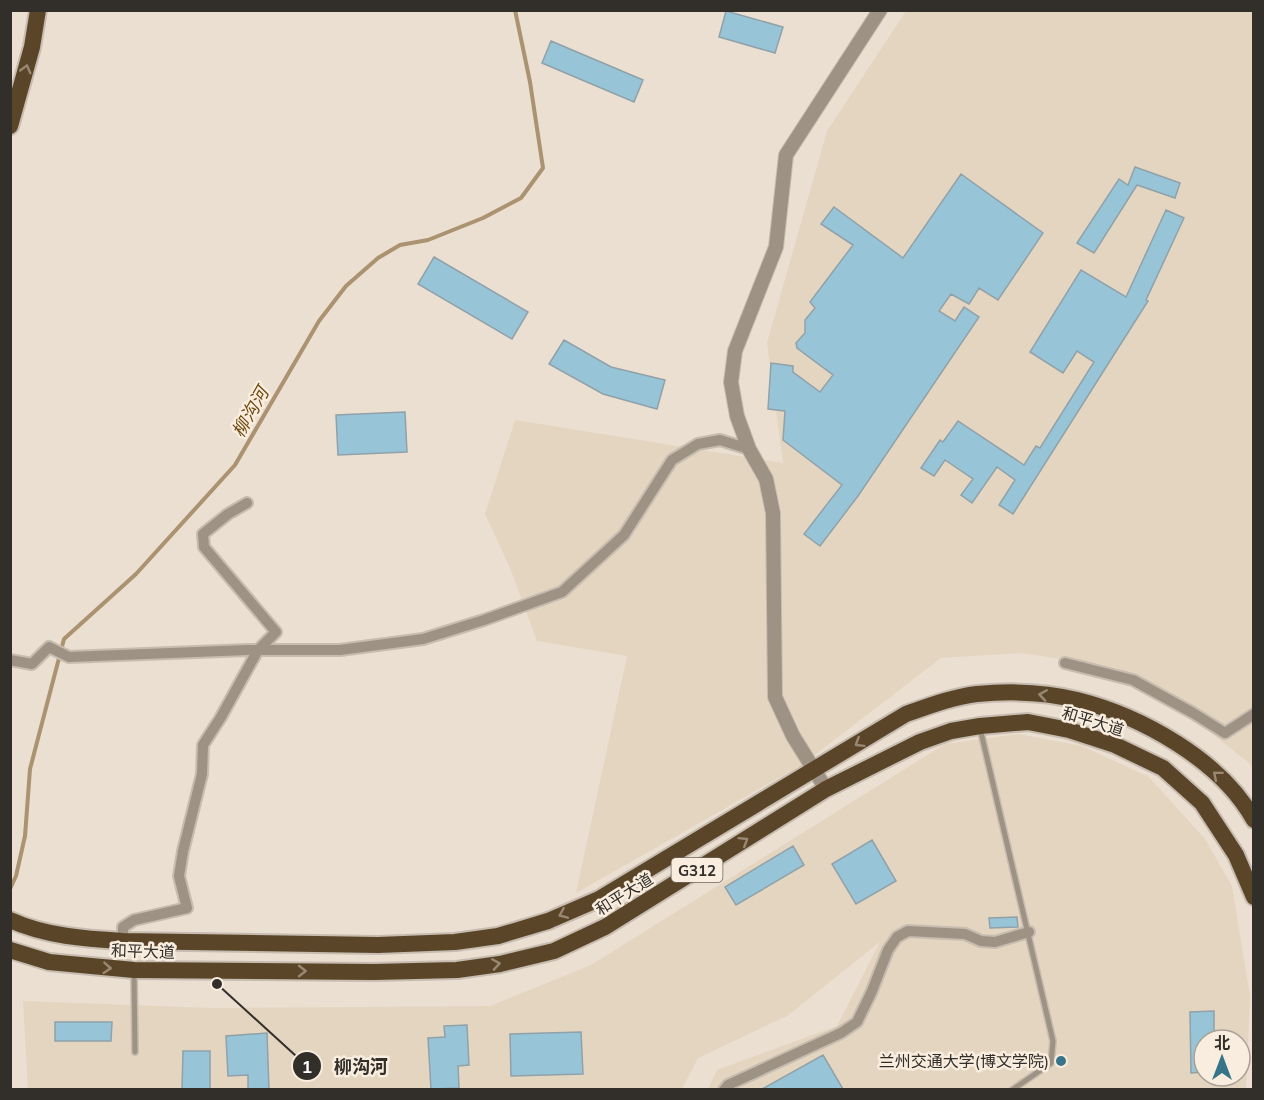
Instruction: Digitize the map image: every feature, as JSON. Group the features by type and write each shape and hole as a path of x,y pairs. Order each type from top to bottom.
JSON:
{"highway":[{"path":"10,126 32,47 38,10"},
{"name":"和平大道","path":"10,920 25,927 85,939 123,941 378,945 455,942 498,936 548,921 599,899 906,714 942,701 976,694 1032,693 1077,700 1127,718 1178,743 1226,783 1245,805 1254,820"},
{"name":"和平大道","path":"10,950 49,962 134,970 374,972 457,970 500,964 554,951 605,927 826,789 920,742 951,731 1028,722 1069,730 1115,745 1163,768 1202,803 1236,855 1254,897"}],"street":[{"path":"826,789 793,736 775,697 773,513 766,479 749,449 737,416 732,382 735,351 776,247 786,155 880,10"},
{"path":"10,660 32,664 49,647 68,656 258,650 340,650 423,639 562,592 624,535 672,460 698,444 720,440 749,449"},
{"path":"123,941 123,927 134,920 187,908 179,876 202,774 203,745 258,650 276,632 204,547 202,534 247,503"},
{"path":"1065,663 1133,680 1225,733 1254,714"},
{"path":"724,1089 728,1085 841,1033 857,1022 888,950 897,937 908,931 965,934 981,941 995,942 1029,932"}],"lane":[{"path":"980,726 1053,1041 1051,1063 1012,1089"},
{"path":"134,970 135,1052"}],"shaded area":[{"path":"906,11 1253,11 1253,770 1250,764 1189,715 1117,668 1022,653 941,658 803,764 576,893 627,656 537,641 510,568 485,514 515,420 783,463 767,343 827,131"},
{"path":"1018,734 1082,746 1149,777 1205,839 1232,886 1250,996 1249,1028 1192,1028 1192,1088 1246,1088 1246,1090 708,1089 717,1070 837,1026 880,942 787,1016 698,1058 682,1089 28,1089 23,1001 211,1008 490,1006 591,965 945,744"}],"building":[{"path":"726,11 783,27 775,53 719,37"},
{"path":"551,41 643,80 634,102 542,63"},
{"path":"1135,167 1180,183 1175,198 1137,185 1094,253 1077,243 1119,179 1128,185"},
{"path":"961,174 1043,233 998,300 979,288 969,304 951,294 939,311 955,321 964,307 979,317 858,496 820,546 804,534 842,485 783,440 785,411 768,409 771,363 793,366 793,372 820,392 833,375 797,348 796,343 805,333 805,320 815,308 810,302 853,245 821,224 834,207 903,258"},
{"path":"1166,210 1184,218 1146,300 1148,301 1013,514 999,505 1015,480 997,467 972,503 961,495 973,479 945,460 934,476 921,468 940,440 943,442 958,421 1024,465 1036,446 1040,448 1094,362 1077,351 1063,373 1030,352 1081,270 1126,297"},
{"path":"434,257 528,312 512,339 418,284"},
{"path":"564,340 611,367 665,380 657,409 603,394 549,364"},
{"path":"405,412 407,452 338,455 336,415"},
{"path":"872,840 896,881 856,904 832,864"},
{"path":"793,846 804,865 736,905 725,887"},
{"path":"1017,917 1018,927 990,928 989,918"},
{"path":"1214,1011 1214,1028 1192,1028 1191,1073 1190,1012"},
{"path":"55,1022 112,1022 111,1041 55,1041"},
{"path":"467,1025 469,1065 458,1066 459,1088 431,1089 428,1038 445,1037 444,1026"},
{"path":"581,1032 583,1074 511,1076 510,1034"},
{"path":"267,1033 269,1089 248,1089 248,1075 228,1076 226,1036"},
{"path":"183,1051 210,1051 210,1089 182,1089"},
{"path":"823,1055 843,1089 762,1089"}],"waterway":[{"name":"柳沟河","path":"10,889 16,876 25,836 30,769 64,639 136,574 235,465 319,321 346,286 378,258 400,245 428,240 483,218 521,198 543,168 530,82 515,10"}],"place":[{"name":"柳沟河","path":"217,984"},
{"name":"兰州交通大学(博文学院)","path":"1061,1061"}]}
